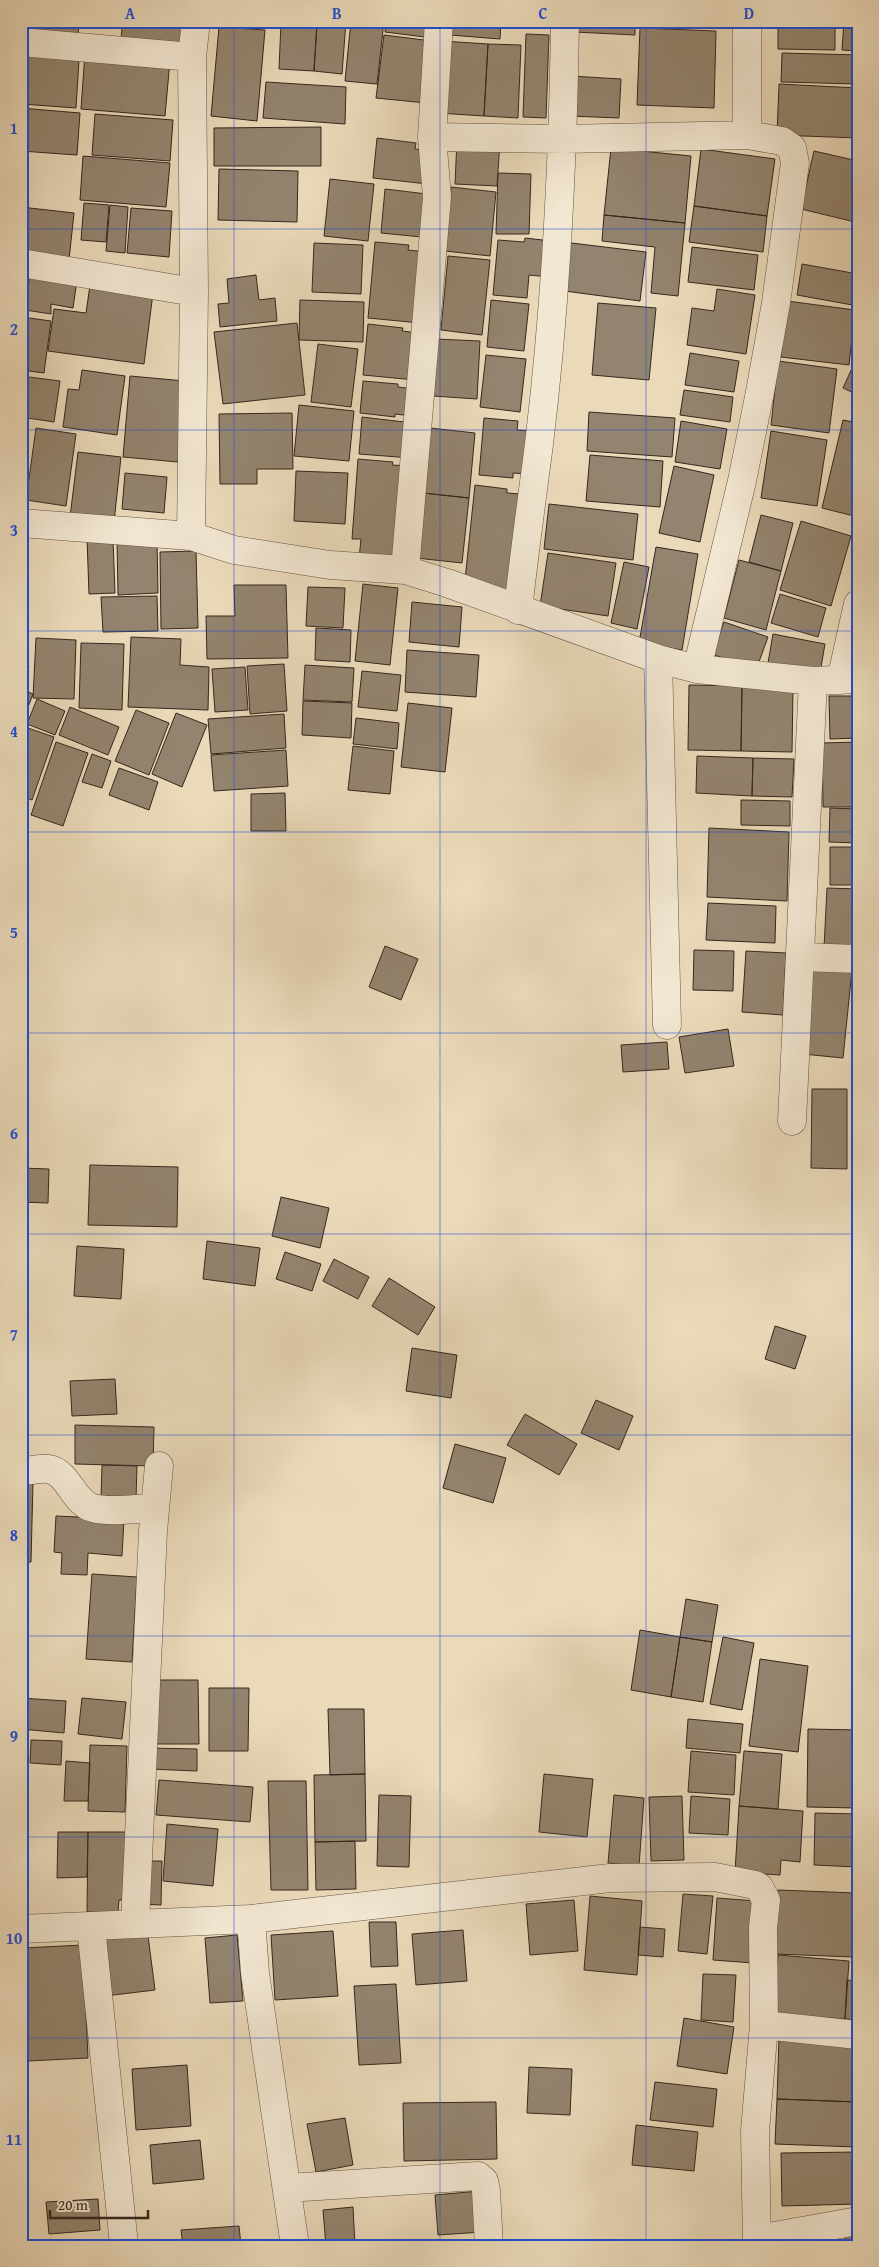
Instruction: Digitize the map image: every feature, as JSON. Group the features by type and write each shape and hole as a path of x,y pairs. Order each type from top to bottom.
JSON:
{"street":[{"path":"191,536 194,292 192,57 196,21"},
{"path":"405,570 437,197 432,137 439,21"},
{"path":"518,610 539,444 564,139 565,21"},
{"path":"747,21 747,135"},
{"path":"21,42 192,57"},
{"path":"432,137 564,139 747,135 782,141 792,148 795,162 776,303 760,392 742,481 696,668"},
{"path":"21,263 194,292"},
{"path":"21,523 191,536 234,550 330,565 405,570 447,583 658,659 696,668 813,681 850,679 858,604"},
{"path":"658,659 667,1025"},
{"path":"792,1121 813,681"},
{"path":"800,956 858,959"},
{"path":"135,1924 155,1508 159,1466"},
{"path":"21,1471 49,1469 56,1472 65,1480 80,1502 93,1508 155,1508"},
{"path":"21,1929 92,1928 135,1924 251,1919 610,1878 715,1877 755,1885 759,1887 766,1900 763,1928 764,2025 755,2131 757,2243 858,2221"},
{"path":"251,1919 255,1973 296,2246"},
{"path":"92,1928 124,2245"},
{"path":"764,2025 858,2034"},
{"path":"287,2188 478,2176 484,2181 486,2191 489,2246"}],"building":[{"path":"21,21 79,21 78,36 21,34"},
{"path":"123,21 185,23 181,54 120,46"},
{"path":"317,21 346,21 342,74 314,71"},
{"path":"351,21 384,21 377,84 345,81"},
{"path":"386,21 435,21 425,37 385,32"},
{"path":"451,21 501,21 500,39 450,35"},
{"path":"574,21 635,21 635,35 574,32"},
{"path":"641,21 720,21 720,27 641,23"},
{"path":"778,21 835,21 835,50 778,49"},
{"path":"844,21 858,21 858,51 842,50"},
{"path":"281,23 317,25 314,71 279,69"},
{"path":"219,27 265,30 257,121 211,116"},
{"path":"640,28 716,31 714,108 637,105"},
{"path":"526,34 549,35 546,118 523,117"},
{"path":"384,35 424,40 423,46 432,47 426,103 376,98"},
{"path":"442,41 488,44 484,116 438,113"},
{"path":"488,44 521,45 518,118 484,116"},
{"path":"85,53 170,60 165,116 81,109"},
{"path":"782,53 858,55 858,84 781,82"},
{"path":"26,55 79,60 76,108 22,104"},
{"path":"571,76 621,79 619,118 569,116"},
{"path":"266,82 346,87 345,124 263,118"},
{"path":"779,84 858,88 858,138 777,135"},
{"path":"21,108 80,113 77,155 21,151"},
{"path":"95,114 173,120 170,161 92,155"},
{"path":"321,127 321,166 214,166 214,128"},
{"path":"377,138 416,143 415,149 432,151 428,184 373,178"},
{"path":"457,140 500,142 497,186 455,184"},
{"path":"611,148 691,156 685,223 604,215"},
{"path":"701,149 775,159 767,216 694,206"},
{"path":"814,151 858,161 858,210 855,222 801,209"},
{"path":"83,156 170,163 166,207 80,200"},
{"path":"219,169 298,171 297,222 218,220"},
{"path":"498,173 531,174 529,234 496,234"},
{"path":"330,179 374,184 368,241 324,236"},
{"path":"451,187 496,192 490,256 445,251"},
{"path":"385,189 427,194 422,237 381,233"},
{"path":"84,203 109,205 106,242 81,240"},
{"path":"110,205 128,207 125,253 106,251"},
{"path":"694,206 767,216 763,252 689,242"},
{"path":"21,207 74,213 69,260 21,254"},
{"path":"131,208 172,211 169,257 127,253"},
{"path":"604,215 685,223 678,296 651,293 655,247 602,241"},
{"path":"525,238 551,241 548,277 529,275 527,298 493,295 498,240 524,242"},
{"path":"375,242 409,245 408,250 427,252 420,323 368,318"},
{"path":"563,242 646,252 640,301 557,290"},
{"path":"314,243 363,245 361,294 312,292"},
{"path":"692,247 758,255 754,290 688,282"},
{"path":"448,256 490,260 482,335 441,330"},
{"path":"802,264 858,274 858,306 797,295"},
{"path":"30,273 77,280 73,308 51,304 51,314 25,310"},
{"path":"256,275 259,300 275,298 277,321 220,327 218,304 229,303 227,279"},
{"path":"90,285 153,293 144,364 48,351 54,309 86,313"},
{"path":"717,289 755,295 746,354 687,345 692,308 714,311"},
{"path":"300,300 364,302 363,342 299,340"},
{"path":"491,300 529,304 524,351 487,347"},
{"path":"787,301 855,310 849,365 781,357"},
{"path":"598,303 656,308 649,380 592,375"},
{"path":"22,317 51,321 44,373 21,370"},
{"path":"297,323 305,395 223,404 214,332"},
{"path":"368,324 403,328 402,331 419,333 415,380 363,375"},
{"path":"435,339 480,341 477,399 433,396"},
{"path":"318,344 358,349 351,407 311,402"},
{"path":"690,353 739,361 734,392 685,385"},
{"path":"486,355 526,359 520,412 480,407"},
{"path":"858,355 858,395 843,388"},
{"path":"778,361 837,369 829,433 771,425"},
{"path":"82,370 125,376 117,435 63,427 68,389 79,390"},
{"path":"21,376 60,381 54,422 21,417"},
{"path":"130,376 185,381 178,462 123,457"},
{"path":"363,381 398,384 398,387 415,389 412,416 395,414 395,417 360,413"},
{"path":"684,390 733,397 730,422 680,415"},
{"path":"299,405 354,411 349,461 294,456"},
{"path":"589,412 675,418 672,457 587,451"},
{"path":"292,413 293,469 257,469 257,484 220,484 219,414"},
{"path":"362,417 413,423 411,458 359,454"},
{"path":"484,418 518,421 517,430 533,431 529,474 513,473 513,478 479,475"},
{"path":"21,419 28,420 21,472"},
{"path":"843,420 858,423 858,517 822,508"},
{"path":"681,421 727,429 720,469 675,462"},
{"path":"36,428 76,434 66,506 26,500"},
{"path":"430,428 475,433 469,498 423,493"},
{"path":"771,431 827,440 817,506 761,498"},
{"path":"78,452 121,457 114,522 70,517"},
{"path":"590,455 663,461 660,507 586,501"},
{"path":"358,459 393,462 392,465 409,466 393,562 359,559 361,539 352,539"},
{"path":"674,466 714,475 700,542 659,533"},
{"path":"296,471 348,473 345,524 294,521"},
{"path":"125,473 167,477 164,513 122,509"},
{"path":"475,485 507,489 507,493 521,494 510,591 483,588 465,580"},
{"path":"423,493 469,498 462,563 416,558"},
{"path":"549,504 638,514 633,560 544,549"},
{"path":"761,515 793,523 781,571 749,562"},
{"path":"801,521 851,536 831,606 780,590"},
{"path":"87,538 113,538 115,593 89,594"},
{"path":"117,541 157,541 158,593 118,595"},
{"path":"656,547 698,554 682,650 639,643"},
{"path":"196,551 198,628 161,629 160,552"},
{"path":"548,553 616,563 608,616 540,606"},
{"path":"739,560 781,571 766,630 724,618"},
{"path":"624,562 649,567 637,629 611,623"},
{"path":"363,584 398,588 390,665 355,661"},
{"path":"234,585 286,585 288,658 207,659 206,616 235,616"},
{"path":"308,587 345,588 343,628 306,626"},
{"path":"780,594 826,608 818,637 771,623"},
{"path":"157,596 158,631 103,632 101,597"},
{"path":"412,602 462,607 459,647 409,642"},
{"path":"724,622 768,637 756,670 712,654"},
{"path":"316,628 351,630 350,662 315,660"},
{"path":"773,634 825,644 820,673 768,663"},
{"path":"131,637 181,639 180,665 209,667 208,710 128,707"},
{"path":"36,638 76,640 74,699 33,698"},
{"path":"81,643 124,644 122,710 79,708"},
{"path":"407,650 479,655 476,697 405,692"},
{"path":"21,663 29,666 21,686"},
{"path":"284,664 287,711 250,714 247,666"},
{"path":"305,665 354,668 352,702 303,700"},
{"path":"245,667 248,710 215,712 212,669"},
{"path":"362,671 401,675 397,711 358,707"},
{"path":"689,685 742,686 741,751 688,750"},
{"path":"742,686 793,686 792,752 741,751"},
{"path":"21,689 33,694 24,718 21,717"},
{"path":"829,696 858,696 858,738 830,739"},
{"path":"37,699 65,711 55,735 27,724"},
{"path":"303,701 352,703 351,738 302,735"},
{"path":"408,703 452,708 445,772 401,767"},
{"path":"70,707 119,727 108,755 59,735"},
{"path":"136,710 169,723 149,775 115,761"},
{"path":"176,713 207,725 182,787 152,774"},
{"path":"284,714 286,748 211,754 208,719"},
{"path":"356,718 399,723 397,749 353,744"},
{"path":"25,727 54,737 32,800 21,796 21,739"},
{"path":"56,742 88,753 63,826 31,815"},
{"path":"858,742 858,807 823,807 822,743"},
{"path":"353,746 394,751 390,794 348,790"},
{"path":"286,750 288,786 214,791 211,755"},
{"path":"92,754 111,761 102,788 82,782"},
{"path":"697,756 753,758 752,796 696,793"},
{"path":"753,758 794,759 792,797 752,796"},
{"path":"119,768 158,782 149,810 109,795"},
{"path":"285,793 286,831 251,831 251,794"},
{"path":"741,800 790,801 790,826 741,825"},
{"path":"830,808 858,809 858,843 829,842"},
{"path":"709,828 789,832 787,901 707,897"},
{"path":"830,847 858,847 858,885 830,885"},
{"path":"827,888 858,889 857,949 824,948"},
{"path":"708,903 776,906 775,943 706,940"},
{"path":"385,946 418,959 401,1000 369,987"},
{"path":"694,950 734,951 733,991 693,990"},
{"path":"746,951 786,953 783,1015 742,1012"},
{"path":"812,965 852,970 843,1058 803,1054"},
{"path":"855,974 858,974 858,1069 852,1069"},
{"path":"728,1029 734,1066 685,1073 679,1037"},
{"path":"667,1042 669,1069 623,1072 621,1045"},
{"path":"812,1089 847,1089 847,1169 811,1168"},
{"path":"90,1165 178,1167 177,1227 88,1225"},
{"path":"21,1168 49,1169 48,1203 21,1202"},
{"path":"281,1197 329,1208 320,1248 272,1236"},
{"path":"207,1241 260,1248 255,1286 203,1279"},
{"path":"77,1246 124,1249 121,1299 74,1296"},
{"path":"285,1252 321,1264 312,1291 276,1279"},
{"path":"334,1259 369,1277 358,1299 323,1281"},
{"path":"389,1278 435,1307 418,1335 372,1306"},
{"path":"775,1326 806,1336 795,1369 765,1359"},
{"path":"412,1348 457,1355 451,1398 406,1391"},
{"path":"115,1379 117,1414 72,1416 70,1381"},
{"path":"596,1400 633,1416 619,1450 581,1433"},
{"path":"525,1414 577,1444 559,1475 507,1445"},
{"path":"75,1425 154,1427 153,1466 75,1464"},
{"path":"455,1444 506,1458 493,1503 443,1488"},
{"path":"102,1465 137,1466 136,1500 101,1499"},
{"path":"21,1482 33,1482 31,1562 21,1562"},
{"path":"56,1516 124,1519 122,1556 88,1553 87,1575 61,1574 62,1553 54,1552"},
{"path":"92,1574 137,1577 132,1662 86,1659"},
{"path":"686,1599 718,1605 712,1642 680,1637"},
{"path":"640,1630 680,1637 671,1697 631,1690"},
{"path":"680,1637 712,1642 703,1702 671,1697"},
{"path":"723,1637 754,1643 742,1710 710,1704"},
{"path":"760,1659 808,1666 798,1752 749,1746"},
{"path":"152,1680 198,1680 199,1744 153,1744"},
{"path":"209,1688 249,1688 248,1751 209,1751"},
{"path":"21,1698 66,1701 64,1733 21,1729"},
{"path":"82,1698 126,1702 122,1739 78,1734"},
{"path":"328,1709 364,1709 365,1774 330,1775"},
{"path":"688,1719 743,1724 740,1753 686,1748"},
{"path":"808,1729 858,1730 858,1808 807,1807"},
{"path":"31,1740 62,1741 61,1765 30,1763"},
{"path":"90,1745 127,1746 125,1812 88,1811"},
{"path":"149,1748 197,1749 197,1771 149,1769"},
{"path":"691,1751 736,1755 734,1795 688,1792"},
{"path":"744,1751 782,1754 778,1809 739,1806"},
{"path":"66,1761 90,1763 88,1801 64,1801"},
{"path":"365,1774 366,1841 315,1842 314,1775"},
{"path":"544,1774 593,1779 587,1837 539,1832"},
{"path":"159,1780 253,1787 250,1822 156,1815"},
{"path":"268,1781 306,1781 308,1890 271,1890"},
{"path":"379,1795 411,1796 409,1867 377,1866"},
{"path":"614,1795 644,1798 639,1866 608,1863"},
{"path":"682,1796 684,1860 651,1861 649,1797"},
{"path":"691,1796 730,1799 728,1835 689,1833"},
{"path":"739,1806 803,1811 800,1862 781,1860 780,1875 735,1872"},
{"path":"815,1813 858,1814 856,1867 814,1865"},
{"path":"167,1824 218,1829 213,1886 163,1881"},
{"path":"58,1832 88,1832 87,1877 57,1878"},
{"path":"88,1832 127,1832 126,1900 119,1900 118,1912 87,1912"},
{"path":"355,1841 356,1889 316,1890 315,1842"},
{"path":"140,1861 162,1861 161,1905 140,1904"},
{"path":"778,1890 856,1893 853,1957 775,1954"},
{"path":"683,1894 713,1896 707,1954 678,1951"},
{"path":"590,1896 642,1901 637,1975 584,1970"},
{"path":"717,1898 757,1901 753,1963 713,1960"},
{"path":"574,1900 578,1951 530,1955 526,1904"},
{"path":"369,1922 396,1922 398,1966 371,1967"},
{"path":"640,1927 665,1929 663,1957 638,1955"},
{"path":"147,1928 155,1990 105,1996 99,1933"},
{"path":"463,1930 467,1981 416,1985 412,1934"},
{"path":"333,1931 338,1996 275,2000 271,1935"},
{"path":"237,1935 243,2001 210,2003 205,1938"},
{"path":"856,1939 858,1939 858,1975 853,1975"},
{"path":"83,1945 88,2058 28,2061 22,1948"},
{"path":"21,1948 28,2061 21,2061"},
{"path":"778,1955 849,1961 845,2019 774,2014"},
{"path":"703,1974 736,1975 733,2022 701,2020"},
{"path":"847,1980 858,1981 858,2020 845,2019"},
{"path":"396,1984 401,2063 359,2065 354,1986"},
{"path":"684,2018 734,2027 727,2074 677,2066"},
{"path":"779,2039 858,2041 857,2102 777,2099"},
{"path":"187,2065 191,2126 136,2130 132,2069"},
{"path":"529,2067 572,2069 570,2115 527,2113"},
{"path":"655,2082 717,2089 713,2127 650,2120"},
{"path":"777,2099 857,2102 856,2147 775,2144"},
{"path":"496,2102 497,2159 404,2161 403,2103"},
{"path":"345,2118 353,2165 316,2172 307,2124"},
{"path":"636,2125 698,2132 694,2171 632,2165"},
{"path":"200,2140 204,2179 153,2184 150,2145"},
{"path":"858,2152 858,2204 782,2206 781,2153"},
{"path":"479,2191 482,2232 438,2235 435,2195"},
{"path":"98,2199 100,2230 49,2234 46,2202"},
{"path":"353,2207 355,2246 326,2246 323,2210"},
{"path":"239,2226 241,2246 183,2246 181,2230"},
{"path":"845,2234 858,2234 858,2246 845,2246"}]}
